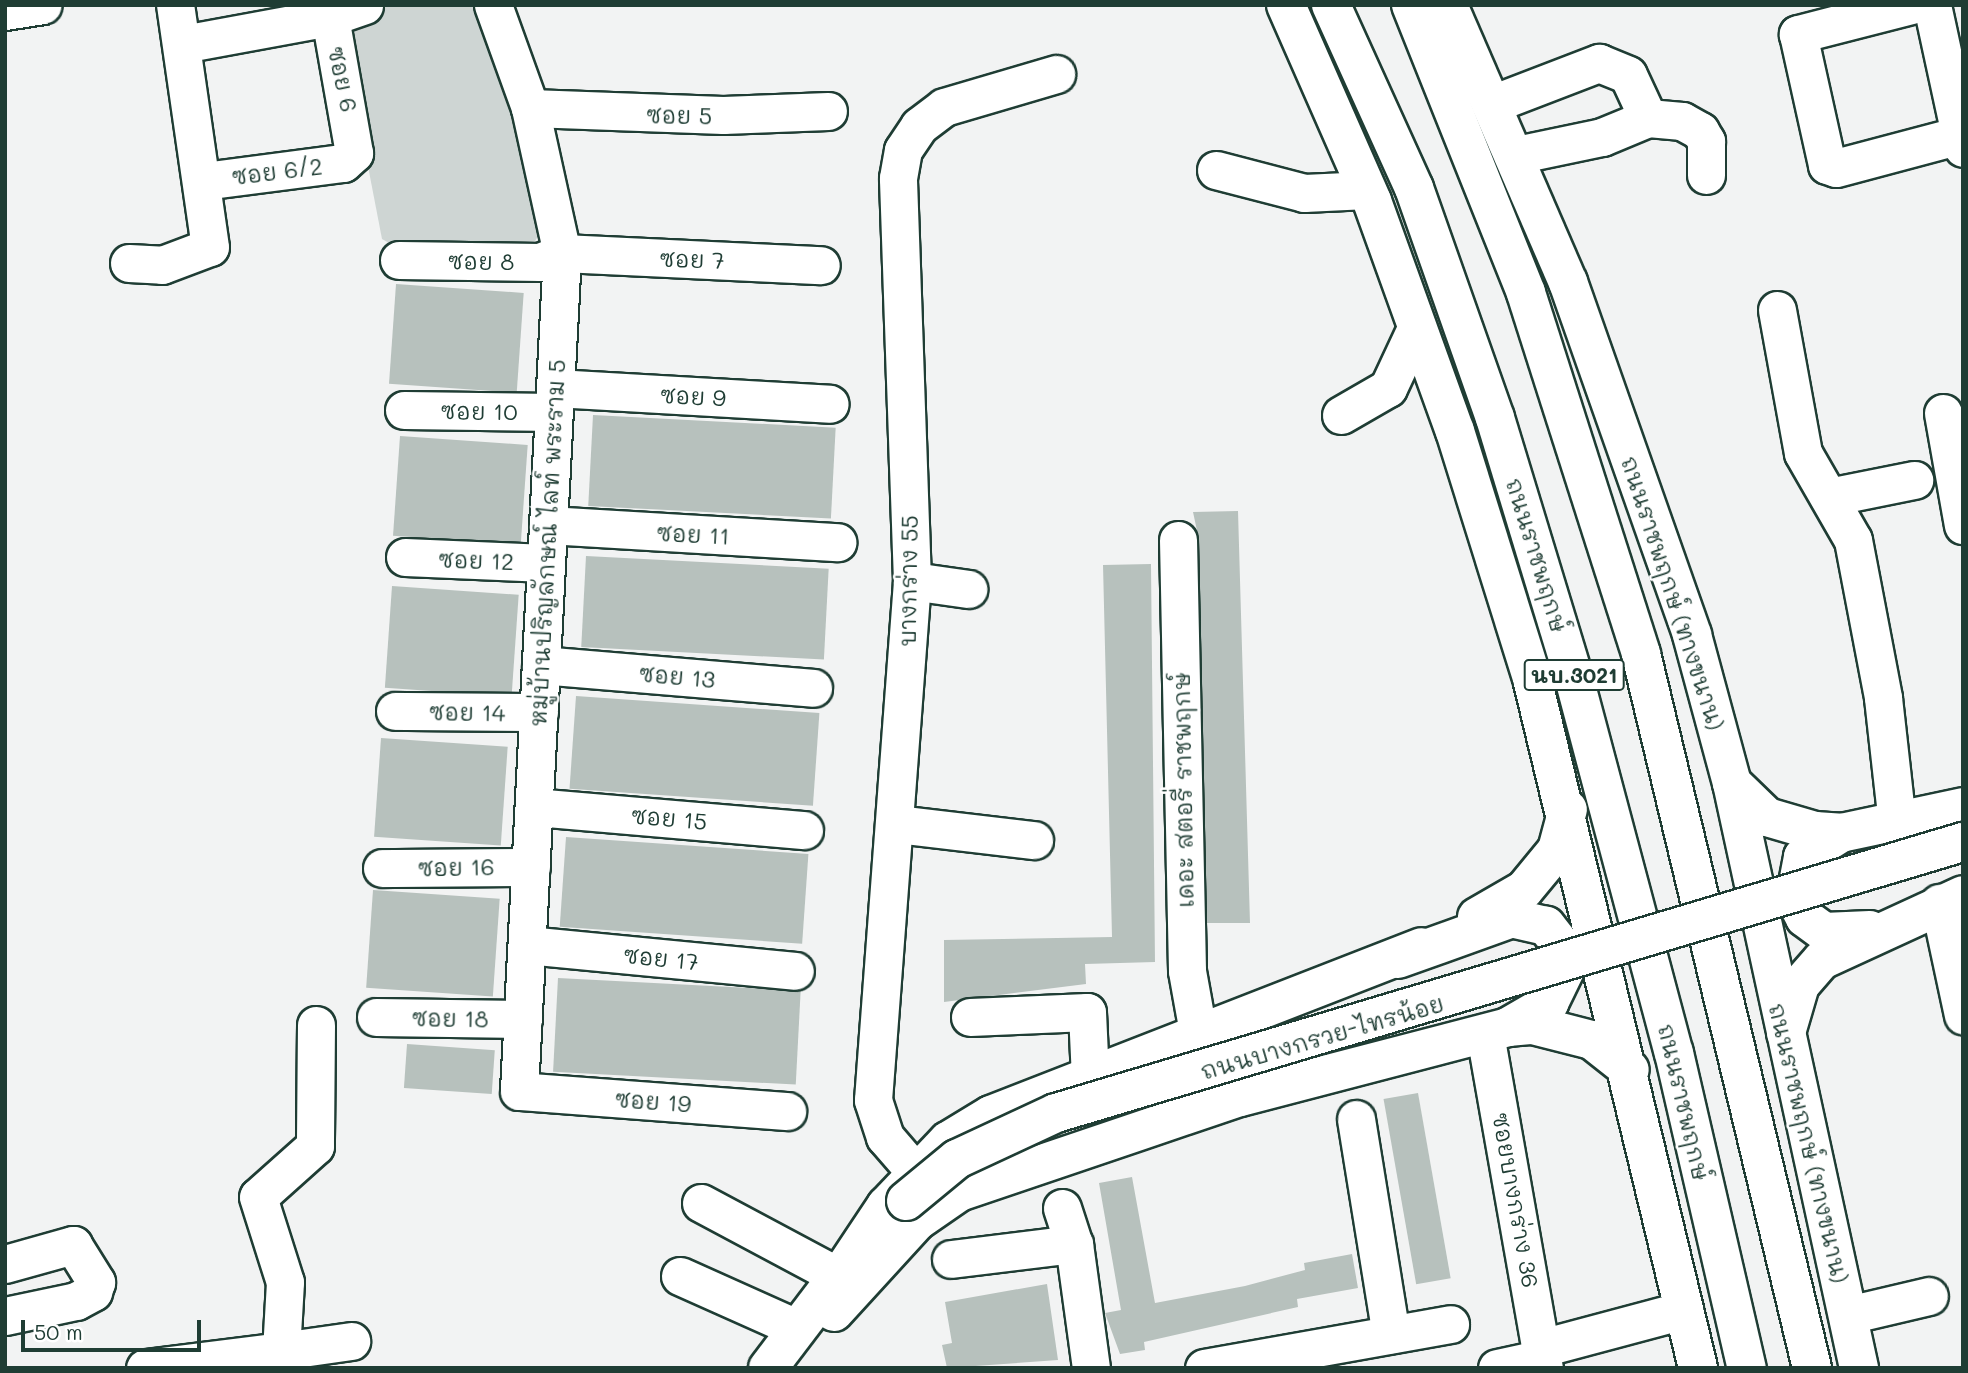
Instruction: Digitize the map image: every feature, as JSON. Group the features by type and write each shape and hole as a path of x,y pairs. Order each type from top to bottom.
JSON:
{"main road":[{"name":"นบ.3021","path":"1286,5 1369,195 1417,326 1532,678 1568,809 1698,1368"},
{"name":"ถนนราชพฤกษ์","path":"1331,5 1414,188 1495,418 1574,678 1674,1053 1747,1368"},
{"name":"นบ.3021","path":"1411,5 1527,293 1641,654 1812,1368"},
{"name":"ถนนราชพฤกษ์ (ทางขนาน)","path":"1448,5 1516,155 1568,282 1692,635 1732,783 1859,1368"},
{"path":"1489,96 1527,293"},
{"path":"1369,195 1495,418"},
{"path":"1732,783 1750,805 1778,822 1841,832 1963,807"},
{"path":"1398,960 1524,890 1557,850 1568,809"},
{"path":"1841,832 1803,857 1795,900 1805,918 1824,932 1840,935 1889,925"},
{"name":"ถนนบางกรวย-ไทรน้อย","path":"768,1368 796,1328 840,1284 912,1195 957,1159 1056,1113 1963,842"},
{"name":"ถนนบางกรวย-ไทรน้อย","path":"796,1368 840,1284 912,1195 1060,1125 1963,856"},
{"path":"1785,1037 1800,985 1822,960 1889,925 1951,899"},
{"path":"912,1195 948,1141 991,1115 1199,1038 1495,921 1529,918 1546,926 1564,950 1560,990 1497,1030"},
{"path":"840,1284 917,1220 959,1192 1240,1097 1497,1030 1533,1025 1592,1040 1630,1070"}],"street":[{"path":"129,263 162,265 210,247 175,5"},
{"name":"ซอย 6","path":"335,164 358,147 330,17 364,5"},
{"name":"หมู่บ้านปริญลักษณ์ ไลท์ พระราม 5","path":"493,5 530,108 562,253 519,1091"},
{"path":"1911,5 1798,34 1827,165 1961,141 1932,5"},
{"path":"199,41 330,17"},
{"path":"1489,96 1599,63 1628,75 1648,118"},
{"name":"บางกร่าง 55","path":"912,1195 885,1137 873,1100 897,824 912,581 898,178 903,150 919,127 944,107 1056,74"},
{"name":"ซอย 5","path":"530,108 723,116 828,111"},
{"path":"1516,155 1602,137 1648,118 1682,121 1700,131 1706,141 1706,175"},
{"name":"ซอย 6/2","path":"219,179 335,164"},
{"path":"1216,170 1304,193 1369,195"},
{"name":"ซอย 8","path":"399,260 540,262 562,253"},
{"name":"ซอย 7","path":"562,253 821,265"},
{"path":"1777,310 1803,453 1853,540 1883,698 1897,822"},
{"path":"1341,415 1388,388 1417,326"},
{"name":"ซอย 9","path":"555,400 830,404"},
{"name":"ซอย 10","path":"404,410 555,400"},
{"path":"1944,413 1960,512"},
{"path":"1829,497 1914,480"},
{"name":"ซอย 11","path":"548,525 838,542"},
{"name":"เดอะ สตอรี่ ราชพฤกษ์","path":"1178,540 1186,971 1199,1038"},
{"name":"ซอย 12","path":"405,557 546,563"},
{"path":"912,581 968,589"},
{"name":"ซอย 13","path":"541,665 813,688"},
{"name":"ซอย 14","path":"395,711 539,712"},
{"name":"ซอย 15","path":"534,807 804,830"},
{"path":"897,824 1034,840"},
{"name":"ซอย 16","path":"382,868 531,867"},
{"path":"1951,899 1963,1015"},
{"name":"ซอย 17","path":"527,945 796,971"},
{"path":"970,1017 1087,1012 1090,1077"},
{"name":"ซอย 18","path":"376,1017 523,1019"},
{"path":"281,1360 285,1282 258,1198 315,1146 316,1025"},
{"name":"ซอยบางกร่าง 36","path":"1497,1030 1543,1358"},
{"name":"ซอย 19","path":"519,1091 788,1111"},
{"path":"1356,1119 1391,1334"},
{"path":"701,1203 840,1284"},
{"path":"1062,1208 1074,1244 1091,1368"},
{"path":"951,1259 1074,1244"},
{"path":"5,1264 73,1245 96,1282 93,1292 76,1301 7,1308"},
{"path":"680,1276 796,1328"},
{"path":"1848,1315 1929,1296"},
{"path":"1497,1368 1543,1358 1684,1310"},
{"path":"1204,1368 1450,1324"},
{"path":"145,1368 281,1360 351,1341"}],"shaded area":[{"path":"388,5 479,5 547,222 530,249 405,252 382,239 340,21"}],"building":[{"path":"396,284 524,293 517,393 389,384"},
{"path":"593,415 836,428 831,519 588,506"},
{"path":"400,436 528,445 521,545 393,536"},
{"path":"1238,511 1250,923 1207,923 1199,540 1193,512"},
{"path":"586,556 829,569 824,660 581,647"},
{"path":"1151,564 1155,962 1085,964 1086,984 944,1002 944,940 1112,937 1103,565"},
{"path":"392,586 519,595 512,697 385,688"},
{"path":"576,696 819,713 813,806 570,789"},
{"path":"381,738 508,747 501,846 374,837"},
{"path":"566,837 808,854 802,944 560,927"},
{"path":"373,890 500,899 493,997 366,988"},
{"path":"558,978 801,991 796,1085 553,1072"},
{"path":"407,1044 495,1050 492,1094 404,1088"},
{"path":"1418,1093 1451,1278 1416,1284 1384,1099"},
{"path":"1132,1177 1155,1303 1245,1286 1305,1270 1304,1263 1352,1254 1358,1288 1297,1299 1298,1307 1144,1342 1145,1350 1120,1354 1105,1313 1121,1310 1099,1183"},
{"path":"1047,1284 1058,1360 947,1368 942,1345 952,1343 945,1302"}]}
